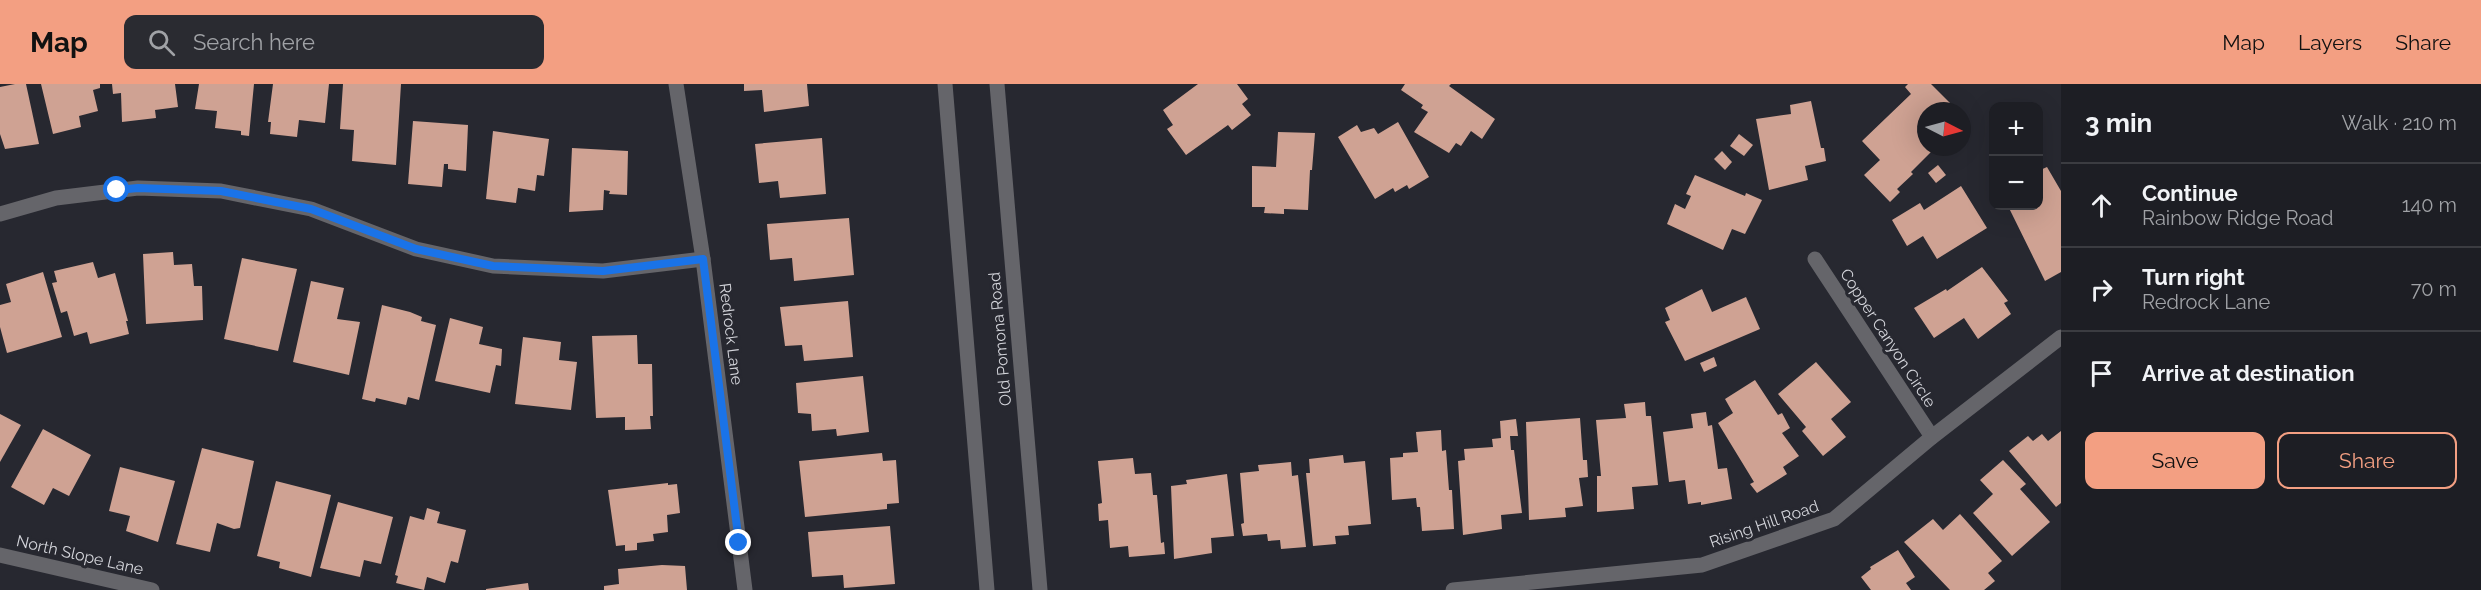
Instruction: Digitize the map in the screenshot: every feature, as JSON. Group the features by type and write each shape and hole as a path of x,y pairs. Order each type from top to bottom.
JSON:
{"street":[{"name":"Redrock Lane","path":"676,84 703,259 745,590"},
{"name":"Old Pomona Road","path":"945,84 987,590"},
{"name":"Old Pomona Road","path":"997,84 1040,590"},
{"path":"0,214 56,198 138,188 221,191 311,209 416,249 493,266 603,271 703,259"},
{"name":"Copper Canyon Circle","path":"1815,259 1932,437"},
{"name":"Rising Hill Road","path":"1453,590 1702,565 1834,519 1932,437 2061,337"},
{"name":"North Slope Lane","path":"0,555 152,590"}],"building":[{"path":"26,84 39,144 5,149 0,134 0,87"},
{"path":"41,84 100,84 100,88 93,90 98,111 79,116 81,127 53,134"},
{"path":"112,84 175,84 178,107 155,110 156,118 122,122 121,93 113,94"},
{"path":"199,84 254,84 249,136 241,135 241,131 215,128 217,111 195,109"},
{"path":"273,84 329,84 325,123 299,120 297,137 270,134 271,122 268,122"},
{"path":"343,84 401,84 396,165 352,161 354,130 340,129"},
{"path":"744,84 807,84 809,106 764,112 762,90 744,91"},
{"path":"1198,84 1237,84 1248,99 1242,104 1251,115 1232,130 1228,125 1186,155 1167,129 1173,125 1163,110"},
{"path":"1405,84 1451,84 1449,86 1495,119 1482,139 1471,131 1461,146 1456,143 1449,153 1414,132 1428,112 1421,108 1423,105 1401,90"},
{"path":"1908,84 1931,84 1949,102 1917,102 1917,156 1927,156 1897,189 1900,192 1890,202 1864,175 1880,160 1862,141 1911,94 1905,87"},
{"path":"1811,101 1826,161 1805,166 1808,180 1769,190 1756,119 1791,114 1790,105"},
{"path":"413,121 468,125 466,171 448,169 448,164 444,164 442,187 408,184"},
{"path":"1398,122 1429,177 1409,189 1407,185 1395,192 1393,188 1375,199 1338,137 1357,125 1361,132 1374,128 1378,134"},
{"path":"493,131 549,139 544,176 537,175 535,191 518,188 516,203 486,199"},
{"path":"1278,132 1315,133 1308,210 1284,209 1284,214 1264,213 1265,207 1252,207 1252,166 1276,167"},
{"path":"1739,134 1753,145 1744,156 1730,146"},
{"path":"822,138 826,194 780,198 778,181 759,183 755,144"},
{"path":"572,148 628,151 627,195 609,194 610,191 604,190 603,210 569,212"},
{"path":"1722,151 1732,162 1725,170 1714,159"},
{"path":"1938,165 1946,175 1936,183 1928,173"},
{"path":"2047,167 2061,191 2061,272 2045,281 2010,210 2043,210 2043,169"},
{"path":"1695,175 1745,196 1746,193 1762,200 1745,234 1732,229 1723,250 1667,224 1675,204 1685,209 1691,196 1686,194"},
{"path":"1961,186 1987,228 1937,259 1923,236 1907,246 1892,220 1920,203 1924,210"},
{"path":"849,218 854,275 794,281 792,258 770,260 767,224"},
{"path":"173,252 174,265 192,264 194,286 202,286 203,320 146,324 143,254"},
{"path":"242,258 297,269 278,351 224,339"},
{"path":"93,262 98,278 115,273 128,321 126,321 129,334 90,344 87,332 74,336 67,311 61,313 52,283 57,282 54,271"},
{"path":"1982,267 2008,301 2004,303 2011,314 1978,339 1964,318 1934,338 1914,308 1946,289 1947,291"},
{"path":"43,272 62,337 7,353 0,327 0,305 11,302 6,284"},
{"path":"311,281 344,288 337,319 360,322 349,375 293,362"},
{"path":"1702,289 1712,312 1746,297 1760,329 1685,361 1665,322 1670,320 1665,308"},
{"path":"848,301 853,357 804,361 802,345 785,346 780,307"},
{"path":"382,305 410,312 422,317 421,321 436,325 419,400 408,397 406,405 376,398 375,402 362,399"},
{"path":"450,318 483,327 479,344 502,349 501,366 496,365 490,393 435,381"},
{"path":"637,335 638,364 652,364 653,416 650,416 651,429 625,430 625,417 596,418 592,336"},
{"path":"523,337 561,342 559,360 577,362 571,410 515,404"},
{"path":"1714,357 1717,366 1704,372 1700,363"},
{"path":"1816,362 1851,402 1831,419 1846,437 1823,456 1802,431 1806,427 1778,394"},
{"path":"863,376 869,432 837,436 836,429 812,431 811,414 798,413 796,383"},
{"path":"1755,380 1778,415 1782,413 1790,428 1782,433 1799,456 1783,467 1787,474 1757,493 1750,484 1754,482 1718,423 1733,413 1725,399"},
{"path":"1645,402 1646,416 1651,416 1658,485 1632,487 1634,509 1597,512 1597,476 1601,476 1596,420 1626,418 1624,404"},
{"path":"1706,412 1708,426 1712,425 1718,469 1727,468 1732,499 1701,505 1701,502 1688,504 1685,480 1669,482 1663,432 1693,428 1691,414"},
{"path":"0,414 21,425 0,462"},
{"path":"1580,418 1583,460 1587,460 1588,477 1579,478 1583,506 1565,508 1566,517 1529,520 1526,422"},
{"path":"1516,419 1518,436 1510,436 1522,513 1501,515 1502,529 1463,535 1458,461 1465,460 1464,449 1493,447 1492,439 1501,438 1500,421"},
{"path":"43,429 91,455 69,496 53,488 44,505 11,487"},
{"path":"1441,430 1442,451 1446,450 1449,490 1452,490 1454,529 1422,531 1420,507 1417,507 1416,498 1392,500 1390,458 1403,457 1403,453 1418,452 1416,432"},
{"path":"2061,431 2061,503 2056,507 2009,451 2028,436 2033,441 2042,434 2048,441"},
{"path":"202,448 254,461 240,528 234,529 217,523 210,552 176,544"},
{"path":"882,453 883,461 896,460 899,503 887,504 887,509 805,517 799,461"},
{"path":"1343,455 1344,463 1365,461 1371,524 1348,526 1349,535 1335,536 1336,544 1313,546 1306,473 1310,473 1309,459"},
{"path":"1133,458 1135,474 1151,473 1153,495 1157,495 1161,543 1164,542 1165,554 1129,557 1128,546 1110,548 1108,520 1099,521 1098,504 1102,503 1098,461"},
{"path":"2003,460 2026,484 2020,489 2050,522 2012,556 1973,513 1993,494 1980,480"},
{"path":"1291,462 1292,476 1298,475 1306,547 1281,549 1280,540 1268,541 1267,534 1243,536 1240,473 1259,471 1258,465"},
{"path":"120,467 175,481 158,542 126,531 130,516 109,511"},
{"path":"1227,474 1234,536 1211,538 1212,553 1174,559 1171,486 1187,484 1186,480"},
{"path":"276,481 331,495 311,577 279,568 280,562 257,556"},
{"path":"668,483 668,485 677,484 680,513 667,515 668,532 653,534 654,541 637,543 637,550 625,551 625,545 616,546 608,490"},
{"path":"338,502 393,517 381,564 364,560 360,577 320,568"},
{"path":"427,508 440,512 437,523 466,530 458,563 451,561 445,583 427,577 424,590 396,583 398,576 395,575 410,516 424,520"},
{"path":"1960,514 2002,561 1988,573 1995,581 1984,590 1950,590 1904,542 1933,519 1943,530"},
{"path":"890,526 895,584 844,588 843,575 812,577 808,532"},
{"path":"1898,550 1915,577 1906,583 1911,590 1871,590 1861,577 1871,569 1870,567"},
{"path":"662,565 685,566 687,590 604,590 604,586 619,584 618,569"},
{"path":"528,583 529,590 486,590 486,589"}],"route":[{"path":"117,190 138,188 221,191 311,209 416,249 493,266 603,271 703,259 739,543"}]}
